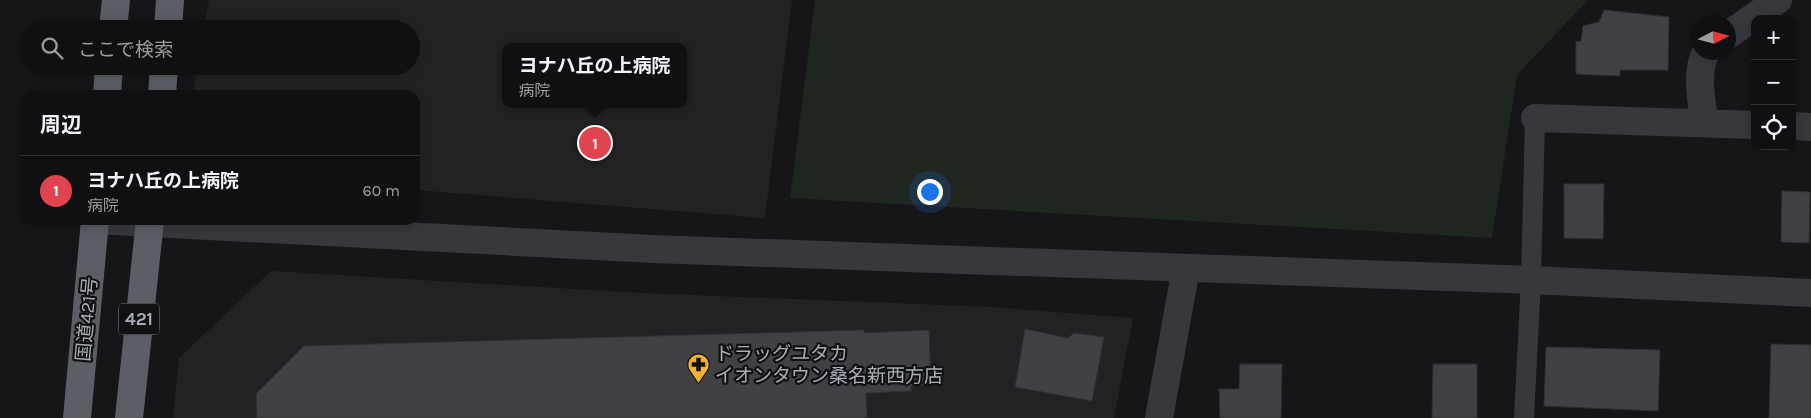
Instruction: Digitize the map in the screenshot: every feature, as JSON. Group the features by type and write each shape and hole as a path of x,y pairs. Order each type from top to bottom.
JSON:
{"highway":[{"path":"114,20 116,0"},
{"path":"169,20 170,0"},
{"path":"107,90 108,75"},
{"path":"162,90 163,75"},
{"name":"国道421号","path":"77,418 95,225"},
{"name":"421","path":"129,418 150,225"}],"street":[{"path":"1736,29 1778,0"},
{"path":"1702,60 1700,75 1704,122"},
{"path":"1535,118 1751,125"},
{"path":"1796,126 1811,127"},
{"path":"206,225 634,248 1531,280 1811,293"},
{"path":"1159,418 1186,268"}],"lane":[{"path":"1524,418 1531,280 1535,118"}],"shaded area":[{"path":"209,0 792,0 765,218 420,190 420,90 194,90 196,75 420,75 420,20 206,20"},
{"path":"815,0 1588,0 1517,75 1492,238 790,198"},
{"path":"271,271 642,293 991,307 1133,318 1114,418 173,418 179,358"}],"building":[{"path":"1604,10 1669,17 1668,70 1620,70 1620,76 1576,74 1576,42 1581,41 1583,26 1599,22"},
{"path":"1564,184 1604,184 1603,239 1564,238"},
{"path":"1782,191 1810,192 1809,243 1781,242"},
{"path":"1025,329 1068,338 1074,333 1104,337 1092,401 1015,387"},
{"path":"864,330 864,333 929,330 931,385 911,386 911,391 866,393 867,418 257,418 256,394 304,346"},
{"path":"1771,344 1811,345 1811,418 1769,418"},
{"path":"1546,347 1660,350 1658,411 1544,406"},
{"path":"1240,364 1282,364 1281,418 1220,418 1219,389 1239,389"},
{"path":"1433,364 1477,364 1477,418 1432,418"}],"place":[{"name":"ヨナハ丘の上病院","path":"595,143"},
{"name":"ドラッグユタカ イオンタウン桑名新西方店","path":"699,383"}]}
